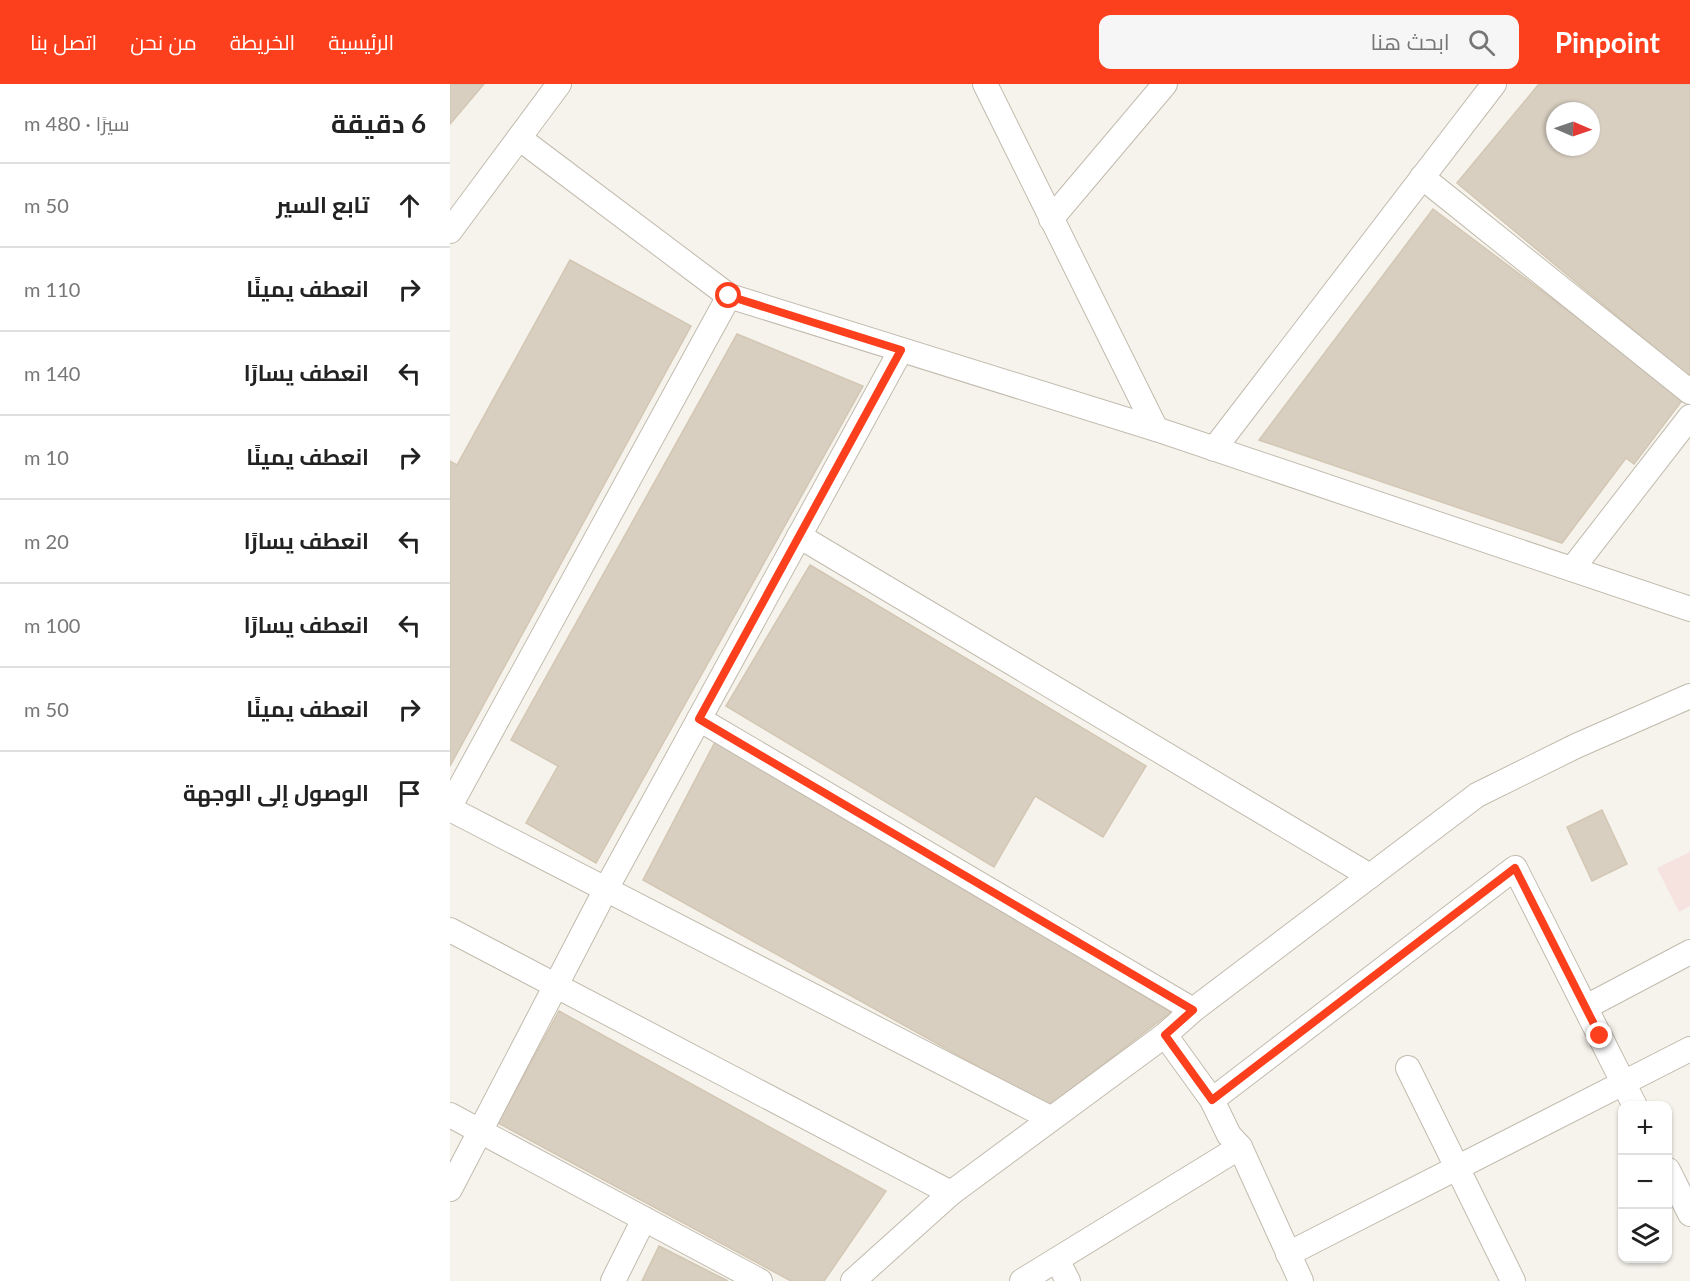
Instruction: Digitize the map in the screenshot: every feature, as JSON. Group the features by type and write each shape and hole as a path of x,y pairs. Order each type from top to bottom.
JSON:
{"street":[{"path":"450,231 559,84"},
{"path":"985,84 1156,429"},
{"path":"1052,219 1165,84"},
{"path":"1214,449 1494,84"},
{"path":"519,138 729,296 1156,429 1690,609"},
{"path":"1422,177 1690,392"},
{"path":"729,296 450,807 1050,1118"},
{"path":"450,1189 606,889 901,350"},
{"path":"1572,569 1690,417"},
{"path":"799,536 1370,876"},
{"path":"853,1281 951,1193 1165,1035 1193,1010 1477,795 1576,746 1690,696"},
{"path":"699,719 1193,1010"},
{"path":"1212,1100 1515,868 1632,1101"},
{"path":"450,930 951,1193"},
{"path":"1586,1007 1690,952"},
{"path":"1165,1035 1212,1100 1229,1135 1240,1148 1301,1281"},
{"path":"1288,1254 1690,1049"},
{"path":"1408,1068 1513,1281"},
{"path":"450,1115 759,1281"},
{"path":"1022,1281 1063,1270 1240,1148"},
{"path":"1672,1178 1690,1214"},
{"path":"613,1281 644,1219"}],"shaded area":[{"path":"1690,852 1690,906 1679,912 1657,868"}],"building":[{"path":"450,84 484,84 450,124"},
{"path":"1539,84 1690,84 1690,377 1457,183"},
{"path":"1433,209 1684,398 1634,464 1626,458 1562,543 1259,440"},
{"path":"570,260 691,326 450,766 450,461 457,465"},
{"path":"737,334 863,386 596,863 526,823 558,766 511,740"},
{"path":"810,565 1146,766 1103,837 1035,796 994,867 726,706"},
{"path":"715,742 1171,1012 1049,1106 643,880"},
{"path":"1602,810 1627,864 1592,881 1567,827"},
{"path":"559,1011 886,1191 824,1281 791,1281 498,1123"},
{"path":"659,1246 728,1281 642,1281"}],"route":[{"path":"729,296 901,350 699,719 1193,1010 1165,1035 1212,1100 1316,1023 1515,868 1600,1036"}]}
